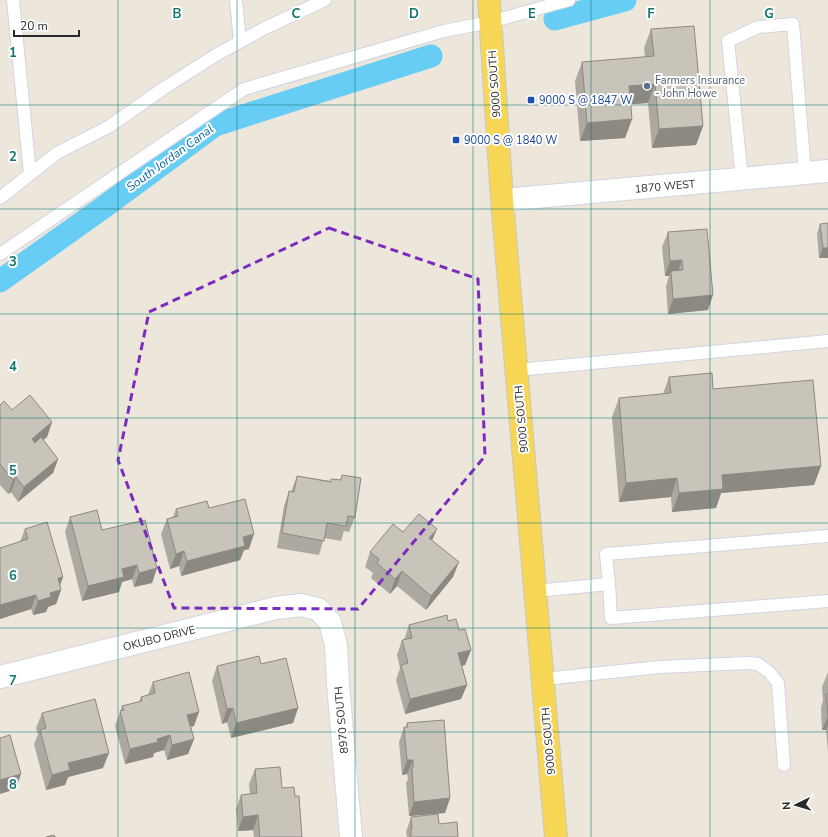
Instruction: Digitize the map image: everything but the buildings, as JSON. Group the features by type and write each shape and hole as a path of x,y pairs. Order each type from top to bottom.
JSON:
{"main road":[{"name":"9000 SOUTH","path":"489,0 502,200 556,837"}],"street":[{"name":"1870 WEST","path":"502,200 828,171"},
{"name":"OKUBO DRIVE","path":"0,677 276,608 301,605 318,609"},
{"name":"8970 SOUTH","path":"318,609 330,622 336,645 350,837"}],"lane":[{"path":"13,0 30,174"},
{"path":"236,0 240,42"},
{"path":"0,198 57,153 110,126 164,88 216,55 265,28 325,0"},
{"path":"0,254 244,89 444,31 490,22 568,0"},
{"path":"742,179 728,40 758,26 793,24 805,174"},
{"path":"517,370 828,341"},
{"path":"828,536 606,554 612,618 828,601"},
{"path":"535,591 609,584"},
{"path":"543,679 660,667 748,663 758,664 769,672 778,683 784,765"}],"highlighted area":[{"path":"329,228 478,279 485,456 358,609 174,608 118,460 149,312"}],"waterway":[{"name":"South Jordan Canal","path":"555,19 625,0"},
{"name":"South Jordan Canal","path":"0,281 215,125 431,56"}],"place":[{"name":"Farmers Insurance - John Howe","path":"647,86"},
{"name":"9000 S @ 1847 W","path":"531,100"},
{"name":"9000 S @ 1840 W","path":"456,140"}]}
